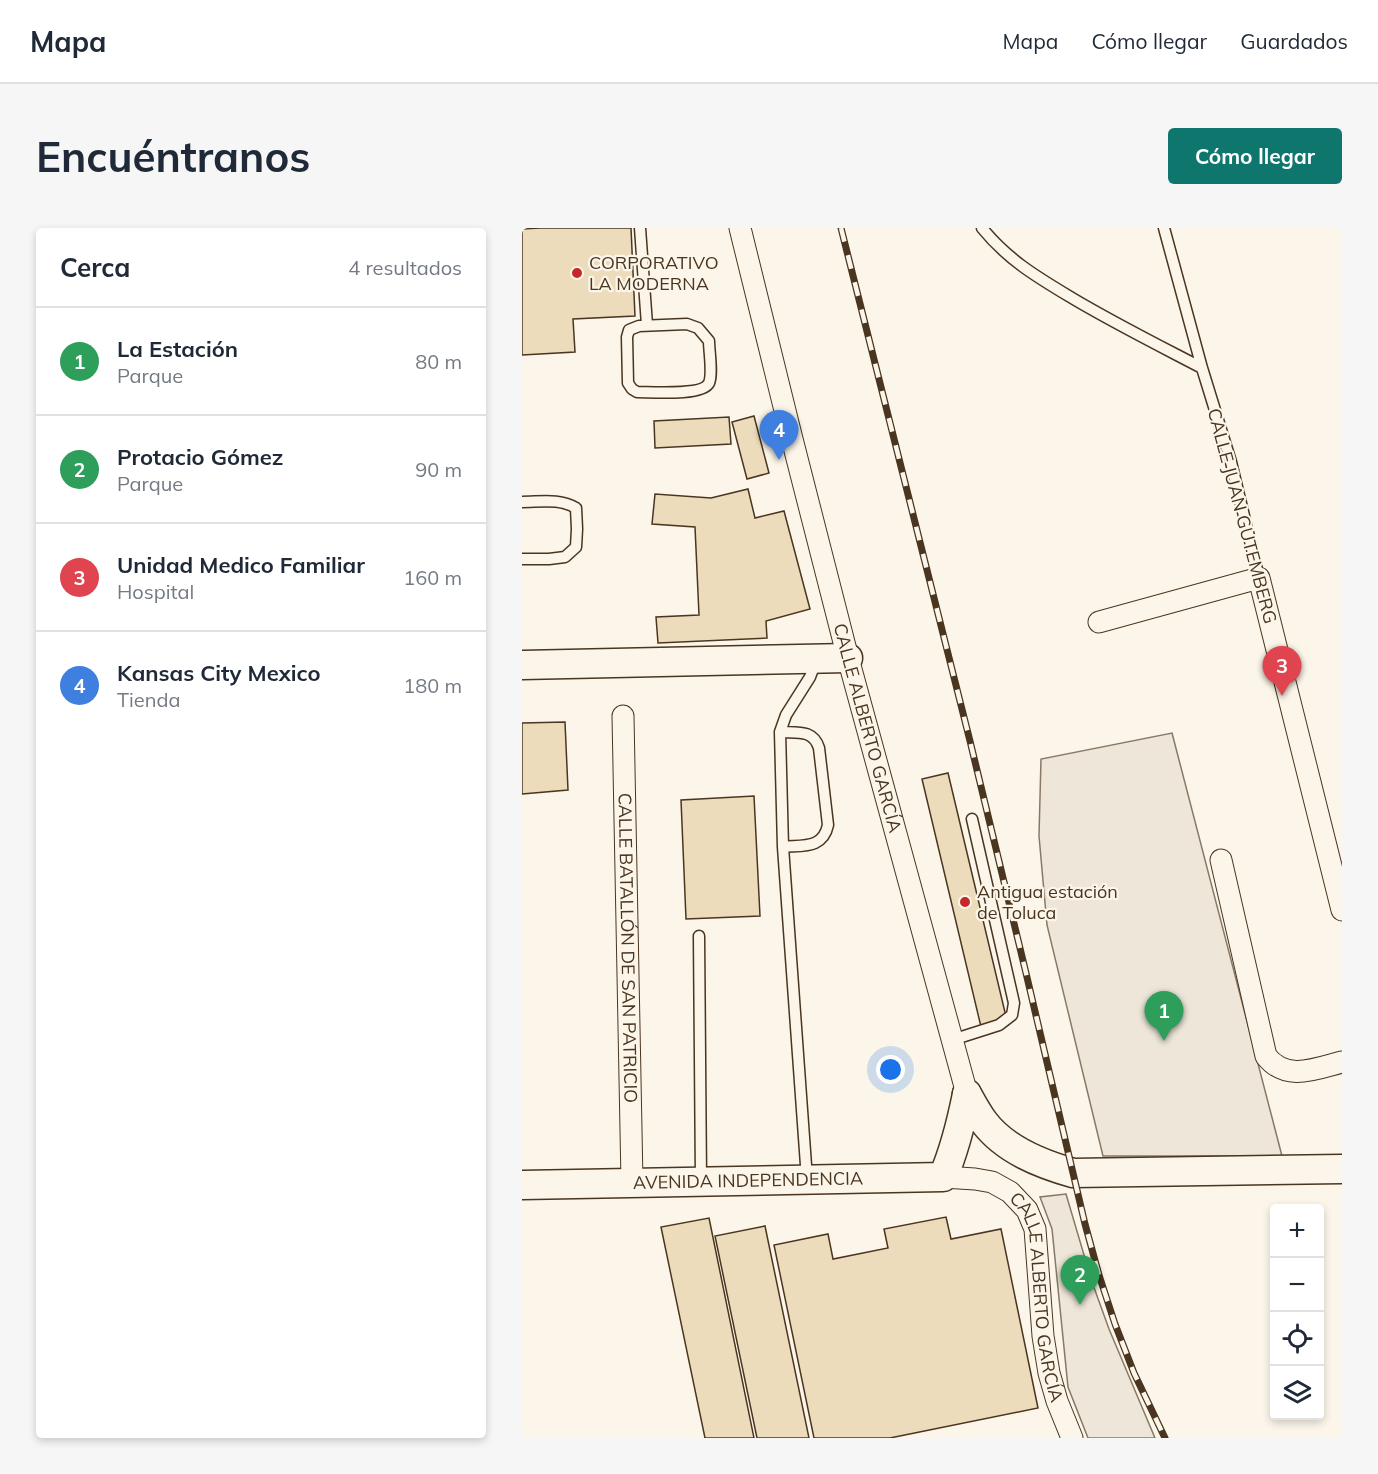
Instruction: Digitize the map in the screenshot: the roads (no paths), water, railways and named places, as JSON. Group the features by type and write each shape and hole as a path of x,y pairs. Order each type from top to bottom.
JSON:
{"main road":[{"path":"522,664 848,658"},
{"path":"943,1177 954,1152 967,1094"},
{"name":"CALLE ALBERTO GARCÍA","path":"967,1094 985,1123 1003,1140 1030,1158 1056,1169 1073,1173 1342,1169"},
{"name":"AVENIDA INDEPENDENCIA","path":"522,1185 943,1177"}],"street":[{"name":"CALLE ALBERTO GARCÍA","path":"740,228 848,658 967,1094"},
{"path":"1099,622 1259,578"},
{"name":"CALLE JUAN GUTEMBERG","path":"1259,578 1339,886 1342,910"},
{"name":"CALLE BATALLÓN DE SAN PATRICIO","path":"623,716 632,1182"},
{"path":"1221,860 1266,1056 1276,1067 1285,1071 1297,1072 1342,1062"},
{"name":"AVENIDA INDEPENDENCIA","path":"943,1177 975,1179"},
{"name":"CALLE ALBERTO GARCÍA","path":"975,1179 992,1182 1010,1192 1027,1210 1035,1229 1043,1336 1049,1373 1072,1438"}],"lane":[{"path":"640,228 647,325"},
{"path":"982,228 993,242 1014,261 1042,280 1112,322 1202,368"},
{"name":"CALLE JUAN GUTEMBERG","path":"1164,228 1202,368 1231,462 1259,578"},
{"path":"687,324 698,328 709,341 710,381 706,387 695,392 637,392 632,389 628,383 627,337 629,330 647,325 687,324"},
{"path":"522,502 558,501 569,504 576,508 577,529 576,547 565,557 522,559"},
{"path":"807,1179 783,848 780,732 786,715 810,677 816,659"},
{"path":"780,732 807,734 817,741 828,825 822,840 815,844 783,848"},
{"path":"952,1040 999,1025 1012,1015 1014,1003 972,819"},
{"path":"699,936 701,1181"}],"railway":[{"path":"841,228 970,741 1085,1224 1115,1324 1134,1373 1165,1438"}],"place":[{"name":"CORPORATIVO LA MODERNA","path":"577,273"},
{"name":"Kansas City Mexico","path":"779,460"},
{"name":"Unidad Medico Familiar","path":"1282,696"},
{"name":"Antigua estación de Toluca","path":"965,902"},
{"name":"La Estación","path":"1164,1041"},
{"name":"Protacio Gómez","path":"1080,1305"}]}
